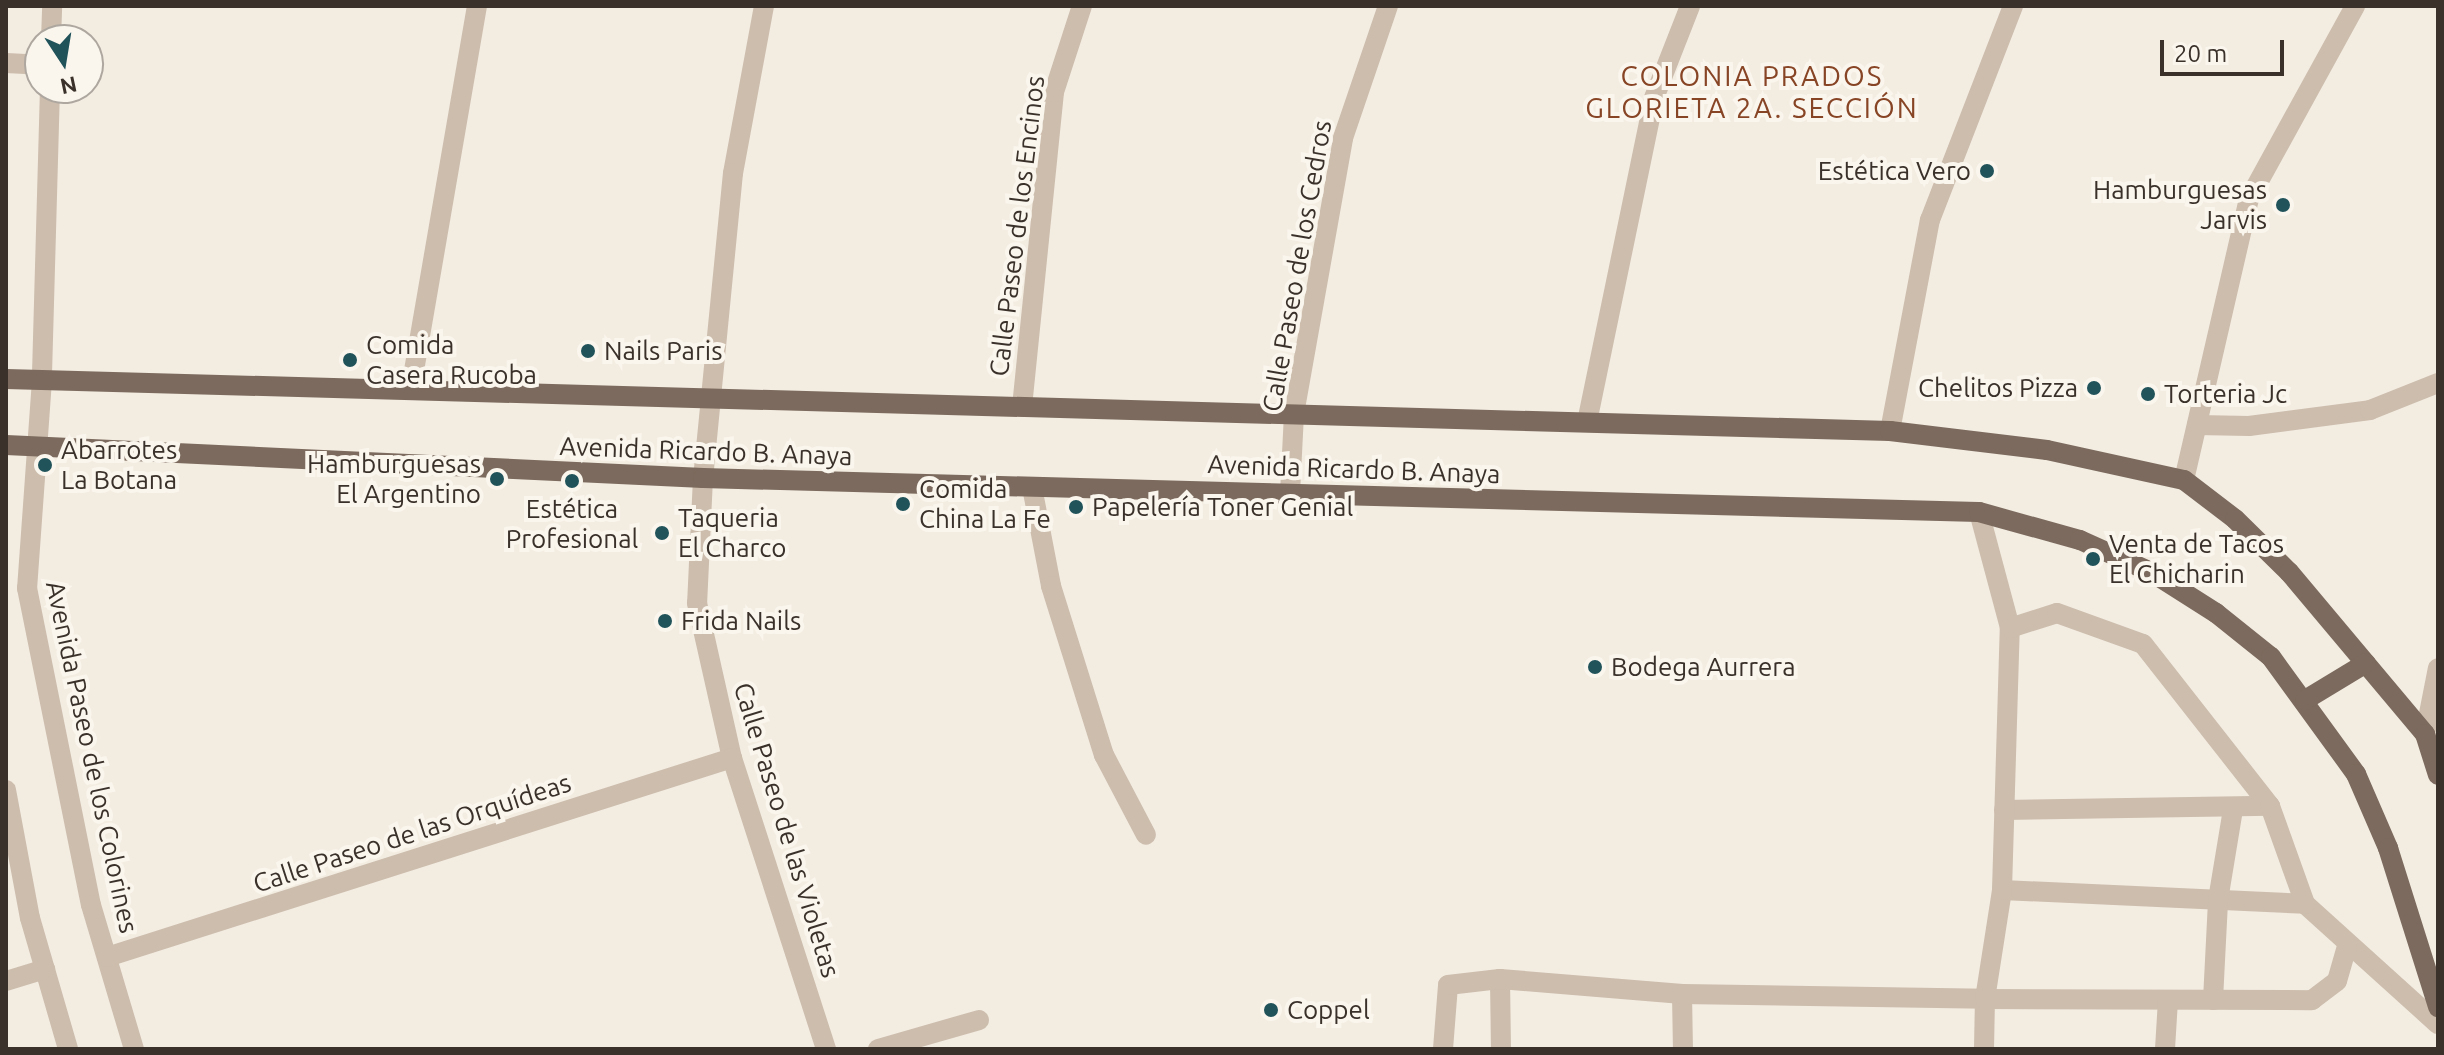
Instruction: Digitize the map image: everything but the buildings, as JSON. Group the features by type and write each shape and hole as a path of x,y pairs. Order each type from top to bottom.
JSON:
{"main road":[{"name":"Avenida Ricardo B. Anaya","path":"6,379 1890,431 2047,450 2184,480 2289,572 2425,734 2438,775"},
{"name":"Avenida Ricardo B. Anaya","path":"6,445 703,478 1979,512 2080,540 2153,573 2216,613 2271,657 2356,774 2392,861 2438,1007"},
{"path":"2305,700 2366,663"}],"street":[{"path":"411,388 477,6"},
{"name":"Calle Paseo de las Violetas","path":"764,6 733,173 703,478 697,603 732,758 826,1049"},
{"name":"Calle Paseo de los Encinos","path":"1022,407 1054,92 1082,6"},
{"name":"Calle Paseo de los Cedros","path":"1290,493 1294,414 1343,138 1388,6"},
{"path":"1587,422 1654,98 1690,6"},
{"path":"1890,431 1930,220 2013,6"},
{"path":"2184,480 2249,199 2355,6"},
{"name":"Avenida Paseo de los Colorines","path":"50,104 42,380 27,588 91,905 134,1049"},
{"path":"2197,425 2249,426 2370,410 2438,383"},
{"path":"1032,487 1051,586 1104,755 1146,835"},
{"path":"1979,512 2010,628 2002,890 1985,999 1984,1049"},
{"path":"2010,628 2057,613 2143,644 2270,806 2305,904 2347,946 2438,1024"},
{"path":"2425,734 2438,668"},
{"name":"Calle Paseo de las Orquídeas","path":"107,957 732,758"},
{"path":"6,790 45,969 68,1049"},
{"path":"2004,810 2233,809 2270,806"},
{"path":"2213,1000 2218,900 2233,809"},
{"path":"2002,890 2305,904"},
{"path":"1443,1049 1448,985 1500,979 1682,994 2312,1000 2337,981 2347,946"},
{"path":"6,981 45,969"},
{"path":"1500,979 1501,1049"},
{"path":"1682,994 1683,1049"},
{"path":"2165,1049 2168,1000"},
{"path":"878,1049 979,1020"}],"place":[{"name":"Estética Vero","path":"1987,171"},
{"name":"Hamburguesas Jarvis","path":"2283,205"},
{"name":"Nails Paris","path":"588,351"},
{"name":"Comida Casera Rucoba","path":"350,360"},
{"name":"Chelitos Pizza","path":"2094,388"},
{"name":"Torteria Jc","path":"2148,394"},
{"name":"Abarrotes La Botana","path":"45,465"},
{"name":"Hamburguesas El Argentino","path":"497,479"},
{"name":"Estética Profesional","path":"572,481"},
{"name":"Comida China La Fe","path":"903,504"},
{"name":"Papelería Toner Genial","path":"1076,507"},
{"name":"Taqueria El Charco","path":"662,533"},
{"name":"Venta de Tacos El Chicharin","path":"2093,559"},
{"name":"Frida Nails","path":"665,621"},
{"name":"Bodega Aurrera","path":"1595,667"},
{"name":"Coppel","path":"1271,1010"}],"district":[{"name":"COLONIA PRADOS GLORIETA 2A. SECCIÓN","path":"1752,92"}]}
